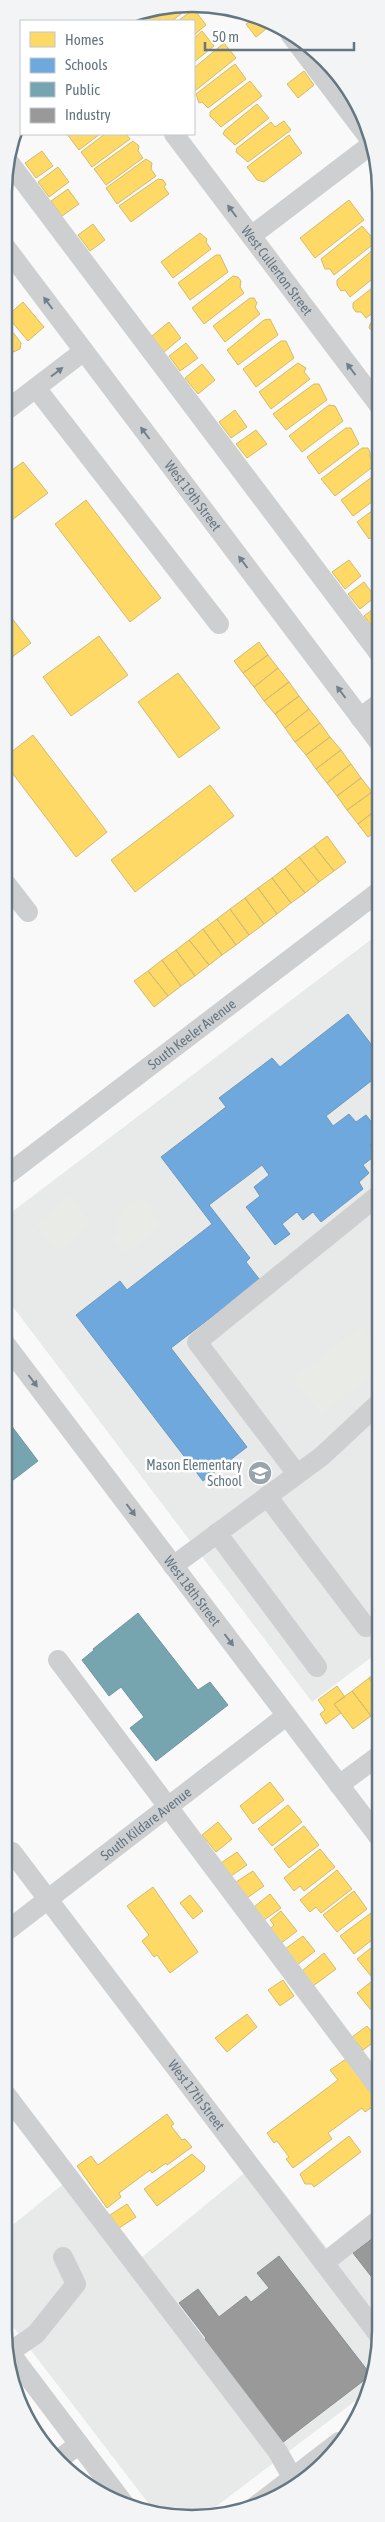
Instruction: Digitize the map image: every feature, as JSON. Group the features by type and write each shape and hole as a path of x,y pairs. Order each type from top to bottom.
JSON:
{"street":[{"path":"302,50 360,127"},
{"name":"West Cullerton Street","path":"175,135 372,396"},
{"path":"251,236 366,147"},
{"path":"14,169 372,644"},
{"name":"West 19th Street","path":"12,256 372,733"},
{"path":"12,406 84,351"},
{"path":"36,388 219,624"},
{"path":"360,718 372,709"},
{"path":"12,891 28,912"},
{"name":"South Keeler Avenue","path":"12,1171 372,897"},
{"path":"297,1474 197,1342 372,1200"},
{"name":"West 18th Street","path":"12,1353 372,1828"},
{"path":"173,1566 322,1456 372,1409"},
{"path":"267,1496 366,1627"},
{"path":"217,1533 317,1667"},
{"path":"58,1660 372,2079"},
{"name":"South Kildare Avenue","path":"12,1927 286,1716"},
{"path":"339,1785 372,1761"},
{"name":"West 17th Street","path":"12,1852 372,2326"},
{"path":"12,2103 278,2452 293,2479"},
{"path":"324,2263 372,2225"},
{"path":"14,2348 36,2334 76,2284 63,2257"},
{"path":"15,2359 115,2492"},
{"path":"64,2456 79,2444"}],"shaded area":[{"name":"Mason Elementary School","path":"372,939 372,1657 312,1702 12,1306 12,1212"},
{"path":"71,1196 92,1224 56,1252 35,1224"},
{"path":"142,1197 162,1225 126,1253 113,1238 120,1231 116,1226 122,1208"},
{"path":"362,1325 372,1338 372,1375 321,1414 293,1379"},
{"path":"259,2161 337,2261 372,2235 372,2341 369,2365 359,2398 214,2508 192,2510 149,2504 12,2325 12,2226 67,2181 131,2266"}],"building: Homes":[{"path":"190,12 197,12 206,25 195,34 195,20 179,20"},
{"path":"182,13 173,20 144,20 157,16"},
{"path":"249,22 267,29 256,37 246,24"},
{"path":"202,31 214,46 195,61 195,37"},
{"path":"224,43 236,58 195,91 195,67"},
{"path":"235,64 246,79 208,108 202,102 199,103 196,94"},
{"path":"304,71 314,85 298,98 287,84"},
{"path":"250,81 262,96 221,127 210,116 210,112"},
{"path":"257,104 269,118 235,145 223,134 225,130"},
{"path":"284,121 291,130 248,162 236,152 237,148 271,122 275,127"},
{"path":"68,135 99,135 79,150"},
{"path":"104,135 127,135 130,139 92,167 81,152"},
{"path":"289,135 302,153 264,182 257,180 247,167"},
{"path":"133,141 139,146 138,151 143,158 106,185 94,169"},
{"path":"42,151 53,166 36,178 25,163"},
{"path":"146,159 152,163 151,169 156,176 117,204 106,188"},
{"path":"58,167 69,182 49,197 38,182"},
{"path":"158,179 163,180 166,184 164,187 169,194 131,222 119,206"},
{"path":"68,189 79,204 62,216 51,201"},
{"path":"349,200 364,220 315,258 300,238"},
{"path":"93,224 105,240 90,251 78,235"},
{"path":"362,226 372,237 372,245 334,275 330,269 325,269 321,259"},
{"path":"200,233 207,239 206,242 211,249 173,278 161,262"},
{"path":"372,251 372,279 350,297 345,290 341,291 337,285 337,280"},
{"path":"216,255 220,255 228,272 190,300 178,283"},
{"path":"233,276 238,277 241,281 240,287 244,293 204,324 192,308"},
{"path":"372,288 372,314 366,318 361,312 356,312 353,308 353,303"},
{"path":"250,298 254,298 257,303 255,307 260,314 225,342 213,326"},
{"path":"23,302 44,327 28,341 12,322 12,312"},
{"path":"270,319 278,335 238,365 227,350 264,320"},
{"path":"169,322 181,338 164,352 152,336"},
{"path":"372,322 372,331 369,328"},
{"path":"12,331 21,343 20,349 12,352"},
{"path":"281,341 286,341 294,358 256,387 243,369"},
{"path":"186,343 198,358 180,371 169,356"},
{"path":"298,363 306,368 304,372 310,379 271,409 259,392"},
{"path":"202,364 215,380 198,394 185,378"},
{"path":"314,384 319,384 327,400 286,430 273,414"},
{"path":"329,405 335,406 343,421 302,452 289,436"},
{"path":"235,410 247,427 231,438 219,422"},
{"path":"346,428 351,428 359,444 319,474 307,457"},
{"path":"256,430 267,444 247,458 236,444"},
{"path":"362,448 368,448 372,467 335,496 321,479"},
{"path":"23,462 48,493 12,520 12,470"},
{"path":"372,477 372,502 353,516 341,500"},
{"path":"86,500 161,598 130,622 55,524"},
{"path":"372,511 372,537 369,539 357,522"},
{"path":"349,560 361,576 345,589 332,572"},
{"path":"364,582 372,593 372,599 360,609 348,594"},
{"path":"372,610 372,626 364,616"},
{"path":"12,618 31,643 12,657"},
{"path":"99,636 128,675 71,716 43,677"},
{"path":"259,642 268,655 243,673 234,661"},
{"path":"268,655 278,668 254,687 243,673"},
{"path":"278,668 289,682 264,701 254,687"},
{"path":"178,673 220,728 179,758 138,702"},
{"path":"289,682 299,696 275,714 264,701"},
{"path":"299,696 309,709 285,728 275,714"},
{"path":"309,709 320,723 295,742 285,728"},
{"path":"320,723 330,737 306,755 295,742"},
{"path":"33,735 107,832 76,857 12,773 12,752"},
{"path":"330,737 341,750 316,769 306,755"},
{"path":"341,750 351,764 327,783 316,769"},
{"path":"351,764 361,778 337,796 327,783"},
{"path":"361,778 372,792 347,810 337,796"},
{"path":"210,785 234,816 135,892 111,860"},
{"path":"372,792 372,813 358,824 347,810"},
{"path":"372,813 372,834 368,837 358,824"},
{"path":"327,836 346,862 334,871 314,846"},
{"path":"314,846 334,871 319,882 299,857"},
{"path":"299,857 319,882 305,893 285,868"},
{"path":"285,868 305,893 291,903 272,878"},
{"path":"272,878 291,903 277,914 258,888"},
{"path":"258,888 277,914 264,924 245,898"},
{"path":"245,898 264,924 249,935 230,909"},
{"path":"230,909 249,935 236,945 217,919"},
{"path":"217,919 236,945 222,955 203,929"},
{"path":"203,929 222,955 209,965 189,940"},
{"path":"189,940 209,965 195,976 176,950"},
{"path":"176,950 195,976 181,986 162,960"},
{"path":"162,960 181,986 168,996 148,971"},
{"path":"148,971 168,996 154,1007 134,981"},
{"path":"369,1678 372,1682 371,1716 352,1691"},
{"path":"337,1686 345,1697 334,1704 341,1713 326,1724 320,1714 325,1710 318,1700"},
{"path":"352,1691 371,1716 353,1729 334,1704"},
{"path":"270,1782 284,1800 253,1824 240,1806"},
{"path":"288,1805 302,1822 272,1846 258,1829"},
{"path":"218,1822 232,1839 216,1852 202,1835"},
{"path":"304,1826 319,1845 289,1868 274,1849"},
{"path":"320,1849 335,1867 304,1891 300,1886 294,1891 284,1878"},
{"path":"237,1852 247,1865 231,1876 221,1863"},
{"path":"337,1870 352,1889 321,1913 316,1907 310,1912 300,1900"},
{"path":"253,1871 264,1886 247,1898 236,1882"},
{"path":"153,1887 198,1952 170,1973 157,1955 154,1957 142,1941 149,1935 127,1906"},
{"path":"354,1891 367,1909 337,1932 323,1915"},
{"path":"270,1894 281,1908 264,1920 254,1907"},
{"path":"190,1895 203,1911 193,1919 180,1903"},
{"path":"281,1911 297,1931 280,1944 270,1929 274,1925 270,1920"},
{"path":"371,1913 372,1914 372,1940 354,1954 340,1936"},
{"path":"303,1936 315,1951 297,1965 285,1949"},
{"path":"372,1947 372,1975 371,1976 357,1959"},
{"path":"324,1953 336,1969 313,1986 302,1971"},
{"path":"283,1980 294,1996 280,2006 268,1990"},
{"path":"372,1981 372,2009 371,2010 357,1993"},
{"path":"247,2014 257,2027 227,2052 215,2038"},
{"path":"367,2026 372,2032 372,2043 363,2050 352,2037"},
{"path":"346,2059 372,2093 372,2107 365,2112 362,2108 328,2133 332,2139 293,2168 286,2159 289,2157 277,2141 274,2143 267,2133 338,2080 330,2070"},
{"path":"167,2114 174,2124 171,2126 182,2140 185,2139 192,2147 167,2165 166,2163 152,2173 150,2170 119,2193 121,2197 107,2208 77,2166 91,2156 98,2165"},
{"path":"349,2136 361,2152 314,2187 312,2184 305,2184 300,2174"},
{"path":"192,2154 205,2166 204,2171 157,2206 144,2189"},
{"path":"127,2204 136,2217 119,2228 110,2215"}],"building: Schools":[{"path":"348,1014 372,1045 372,1080 326,1116 333,1126 349,1114 356,1122 366,1115 372,1123 372,1143 370,1145 372,1148 372,1158 363,1165 369,1173 359,1182 363,1189 321,1222 313,1212 303,1220 297,1212 282,1224 290,1234 275,1245 246,1207 260,1196 254,1187 269,1175 262,1165 209,1205 250,1258 246,1262 260,1280 171,1348 247,1447 203,1481 76,1315 120,1281 127,1290 212,1224 161,1157 226,1107 219,1098 272,1058 280,1067"}],"building: Public":[{"path":"12,1427 38,1461 12,1481"},
{"path":"138,1613 198,1690 210,1682 228,1705 156,1761 130,1728 144,1717 121,1687 109,1696 82,1660"}],"building: Industry":[{"path":"372,2239 372,2277 353,2253"},
{"path":"279,2256 368,2370 365,2380 282,2443 203,2341 206,2338 179,2303 198,2289 219,2317 246,2296 251,2302 269,2288 257,2273"}],"place":[{"name":"Mason Elementary School","path":"260,1473"}]}
